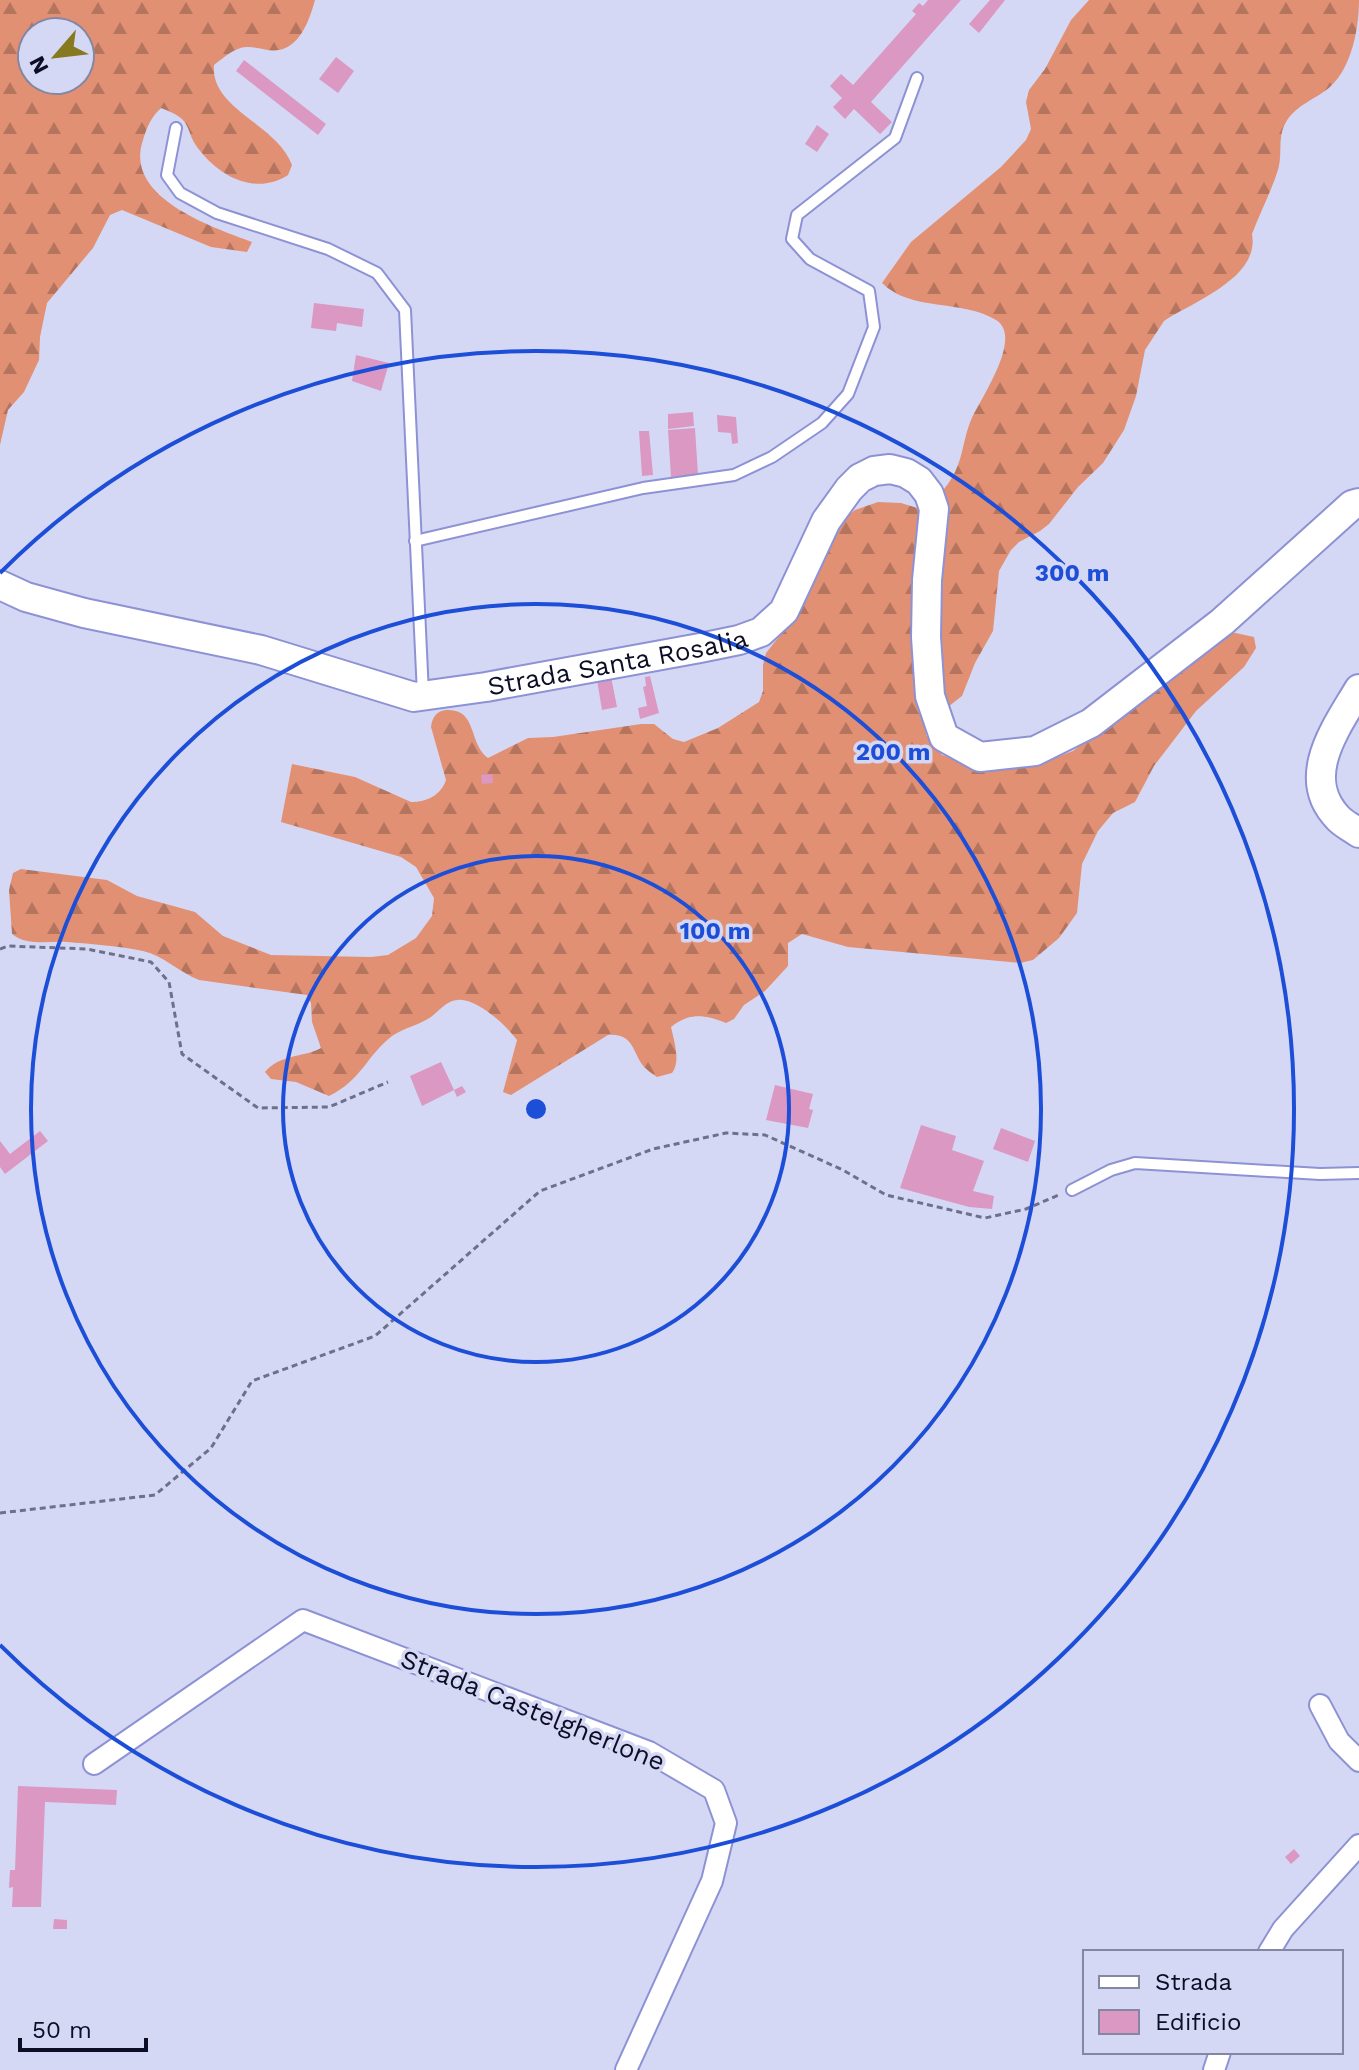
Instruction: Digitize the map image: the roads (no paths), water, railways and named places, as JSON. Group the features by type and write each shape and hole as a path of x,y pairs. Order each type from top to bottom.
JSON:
{"street":[{"name":"Strada Santa Rosalia","path":"0,585 26,597 84,613 261,650 414,697 423,696 700,648 761,632 784,611 826,521 849,489 860,478 874,471 890,469 906,473 919,481 929,494 934,509 927,580 926,637 930,696 944,737 980,757 1035,751 1091,723 1222,622 1304,546 1352,505 1359,503"},
{"path":"1359,689 1327,745 1320,764 1320,785 1327,804 1340,820 1359,833"},
{"name":"Strada Castelgherlone","path":"94,1764 303,1620 649,1752 714,1790 726,1823 712,1881 626,2070"},
{"path":"1320,1705 1339,1741 1359,1761"},
{"path":"1270,1950 1283,1929 1359,1845"}],"lane":[{"path":"415,541 643,488 734,475 772,457 822,423 848,394 874,327 869,291 810,259 792,239 797,215 895,138 917,78"},
{"path":"176,128 167,175 180,193 217,213 328,249 377,273 405,310 423,696"},
{"path":"1072,1190 1111,1170 1135,1163 1320,1174 1359,1173"}]}
